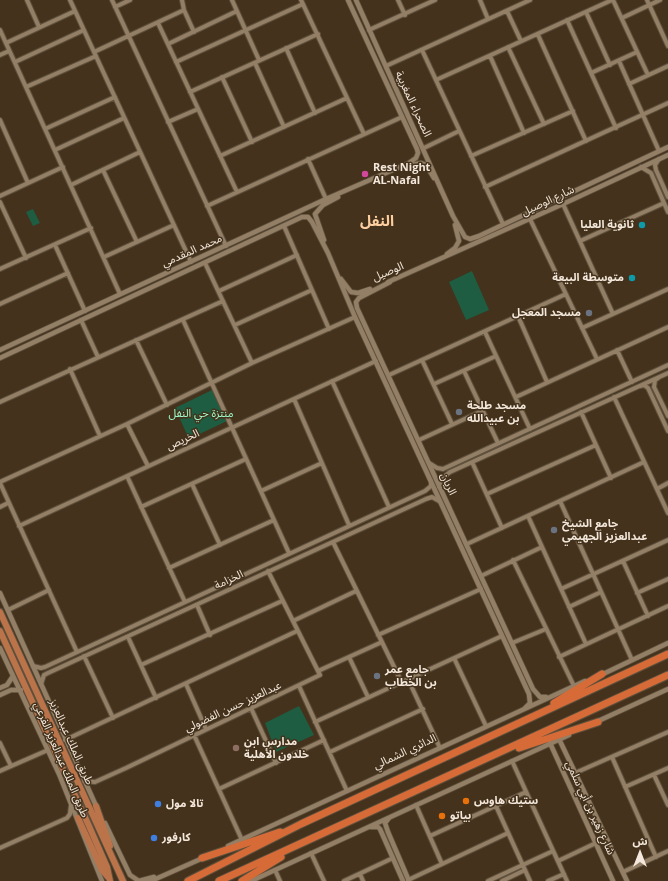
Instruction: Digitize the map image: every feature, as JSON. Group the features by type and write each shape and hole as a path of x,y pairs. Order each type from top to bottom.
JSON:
{"highway":[{"name":"الدائري الشمالي","path":"188,881 301,824 668,654"},
{"path":"520,723 602,674"},
{"path":"219,881 668,675"},
{"path":"484,760 598,722"},
{"path":"202,858 301,824"},
{"path":"242,881 309,840"}],"main road":[{"name":"طريق الملك عبدالعزيز","path":"0,612 123,881"},
{"name":"طريق الملك عبدالعزيز","path":"0,631 89,826 107,867 109,879"},
{"path":"96,806 120,874"},
{"path":"78,818 102,870 109,879"}],"street":[{"path":"27,0 39,27"},
{"path":"70,0 191,262"},
{"path":"112,0 226,246"},
{"path":"115,7 130,0"},
{"path":"182,0 184,10 194,32"},
{"path":"233,0 259,60"},
{"name":"الصحراء المغربية","path":"348,0 417,149 417,156"},
{"name":"الصحراء المغربية","path":"356,0 424,148 453,216"},
{"path":"398,0 405,14"},
{"path":"362,32 435,0"},
{"path":"480,0 488,18"},
{"path":"386,66 530,0"},
{"path":"436,80 613,0 648,75"},
{"path":"647,0 668,46"},
{"path":"622,18 660,0"},
{"path":"176,62 302,2 364,134"},
{"path":"26,87 184,10"},
{"path":"6,43 75,11"},
{"path":"168,44 237,11"},
{"path":"507,11 521,41"},
{"path":"586,12 610,65"},
{"path":"567,20 616,128"},
{"path":"158,23 237,192"},
{"path":"0,30 120,294"},
{"path":"15,62 84,30"},
{"path":"190,92 318,34"},
{"path":"365,38 372,35"},
{"path":"538,35 586,140"},
{"path":"508,47 544,124"},
{"path":"286,48 315,113"},
{"path":"422,50 503,224"},
{"path":"0,55 9,51"},
{"path":"591,73 637,52"},
{"path":"490,56 524,133"},
{"path":"619,61 659,151"},
{"path":"254,63 284,127"},
{"path":"629,84 668,66"},
{"path":"222,77 252,142"},
{"path":"45,129 115,97"},
{"path":"220,156 347,98"},
{"path":"485,187 668,103"},
{"path":"168,122 198,109"},
{"path":"471,156 573,111"},
{"path":"207,206 402,116"},
{"path":"55,150 124,118"},
{"path":"0,120 28,183"},
{"path":"424,148 459,131"},
{"name":"شارع الوصيل","path":"453,216 465,237 470,239 476,238 668,147"},
{"path":"71,185 140,152"},
{"name":"شارع الوصيل","path":"436,261 668,155"},
{"name":"محمد المقدمي","path":"0,350 326,199 409,163 417,156"},
{"path":"308,159 326,199"},
{"path":"659,159 655,164 656,170 668,197"},
{"name":"محمد المقدمي","path":"393,170 421,162 428,168 442,192"},
{"path":"0,196 63,167"},
{"path":"641,167 651,173 668,212"},
{"path":"103,170 137,242"},
{"path":"590,183 594,189"},
{"path":"657,186 662,183"},
{"path":"328,253 315,214 323,205 350,189"},
{"path":"0,202 26,258"},
{"path":"580,241 664,203"},
{"path":"563,204 613,314"},
{"path":"436,261 455,248 459,241 453,216"},
{"name":"محمد المقدمي","path":"0,358 302,217 308,217 328,253"},
{"path":"530,219 597,359"},
{"path":"104,257 174,225"},
{"path":"284,226 328,329"},
{"path":"0,269 91,228"},
{"path":"248,236 251,241"},
{"path":"55,245 85,311"},
{"name":"الريان","path":"328,253 355,317 530,695"},
{"path":"218,291 297,255"},
{"name":"الوصيل","path":"347,288 351,292 358,293 390,282 436,261"},
{"path":"205,263 252,363"},
{"path":"0,304 68,273"},
{"name":"الريان","path":"337,273 347,288"},
{"name":"الريان","path":"390,282 358,298 356,302 439,487 536,692"},
{"path":"582,328 668,289"},
{"path":"235,325 312,290"},
{"path":"389,376 566,294"},
{"path":"0,402 223,301"},
{"path":"93,307 96,313"},
{"path":"518,316 547,382"},
{"path":"77,652 8,503 0,482 127,424 252,363 355,317"},
{"path":"81,320 98,357"},
{"path":"183,320 289,554"},
{"path":"516,397 668,327"},
{"path":"485,332 530,429"},
{"path":"136,340 167,405"},
{"path":"617,350 632,382"},
{"path":"434,384 496,356"},
{"path":"422,360 452,424"},
{"name":"الخريص","path":"19,526 376,361"},
{"path":"428,462 437,468 443,469 453,465 668,365"},
{"path":"70,369 100,436"},
{"path":"464,371 498,443"},
{"path":"439,487 444,475 668,373"},
{"path":"661,376 655,380 654,387 668,416"},
{"path":"332,381 389,507"},
{"path":"636,387 644,385 648,388 668,431"},
{"path":"614,397 668,513"},
{"path":"294,399 349,525"},
{"path":"397,407 403,405"},
{"path":"419,440 482,411"},
{"path":"581,412 611,478"},
{"path":"127,424 148,466"},
{"path":"487,494 596,445"},
{"path":"141,507 246,459"},
{"path":"472,462 502,528"},
{"path":"467,544 644,462"},
{"path":"261,491 322,463"},
{"path":"453,465 455,470"},
{"path":"127,476 185,602"},
{"name":"الخزامة","path":"33,666 41,668 45,667 349,525 417,495 431,486 431,480"},
{"path":"657,489 668,483"},
{"path":"192,484 220,545"},
{"path":"417,495 420,501"},
{"name":"الخزامة","path":"48,673 420,501 432,497 441,502"},
{"path":"560,501 632,660"},
{"path":"0,506 8,503"},
{"path":"528,516 586,644"},
{"path":"169,568 274,520"},
{"path":"561,588 668,540"},
{"path":"333,542 356,592 401,681"},
{"path":"481,576 542,547"},
{"path":"513,560 574,686"},
{"path":"623,561 648,616"},
{"path":"268,571 318,671"},
{"path":"637,593 668,579"},
{"path":"231,581 234,588"},
{"path":"378,635 481,589"},
{"path":"8,610 49,590"},
{"path":"293,621 356,592"},
{"path":"570,607 601,592"},
{"name":"طريق الملك عبدالعزيز الفرعي","path":"0,593 84,781 130,875 139,881 171,872"},
{"path":"0,598 5,604"},
{"path":"141,665 210,635 282,601"},
{"path":"197,605 210,635"},
{"path":"559,657 668,606"},
{"path":"512,643 546,629"},
{"path":"66,740 297,631"},
{"path":"315,722 401,681 502,636"},
{"path":"128,637 156,698"},
{"name":"عبدالعزيز حسن الفضولي","path":"84,781 95,782 299,686 320,675 318,671 382,642"},
{"name":"الدائري الشمالي","path":"151,881 668,643"},
{"name":"طريق الملك عبدالعزيز الفرعي","path":"0,648 21,690 78,818 79,828 102,881"},
{"path":"84,656 112,718"},
{"path":"349,657 368,697"},
{"path":"454,658 486,726"},
{"path":"41,684 44,674 48,673 45,667"},
{"path":"1,688 7,685 13,676"},
{"path":"408,678 440,748"},
{"path":"186,684 206,729"},
{"path":"299,686 347,791"},
{"path":"1,688 7,688 2,694"},
{"path":"2,694 10,690 21,690"},
{"path":"251,881 559,739 668,691"},
{"path":"524,709 530,703 530,695 536,692 542,697 552,696"},
{"path":"250,708 276,763"},
{"path":"330,752 423,709"},
{"path":"575,773 668,732"},
{"path":"194,735 242,840"},
{"name":"شارع زهير بن أبي سلمي","path":"559,739 627,881"},
{"path":"219,789 324,740"},
{"path":"0,743 11,766"},
{"name":"شارع زهير بن أبي سلمي","path":"550,744 614,881"},
{"path":"0,771 48,750"},
{"path":"612,757 656,857"},
{"path":"512,761 567,881"},
{"path":"625,787 668,768"},
{"path":"654,775 668,805"},
{"path":"430,836 526,792"},
{"path":"0,848 67,818 70,814 71,803"},
{"path":"416,805 442,864"},
{"path":"496,806 530,881"},
{"path":"391,817 386,823 388,832 407,881"},
{"path":"370,827 378,827 393,858 407,881"},
{"path":"382,834 383,829 386,829 388,832"},
{"path":"407,881 508,833"},
{"path":"558,861 596,843"},
{"path":"488,881 553,851"},
{"path":"622,872 668,851"},
{"path":"311,853 324,881"},
{"path":"344,881 393,858"},
{"path":"275,870 280,881"},
{"path":"502,881 525,870"},
{"path":"360,874 363,881"},
{"path":"548,881 564,874"}],"green space":[{"path":"33,209 40,223 33,226 26,212"},
{"path":"472,271 489,310 466,320 449,282"},
{"name":"منتزة حي النفل","path":"212,390 227,421 189,439 175,408"},
{"path":"299,706 314,735 276,752 265,723"}],"place":[{"name":"Rest Night AL-Nafal","path":"365,174"},
{"name":"ثانوية العليا","path":"642,225"},
{"name":"متوسطة البيعة","path":"632,278"},
{"name":"مسجد المعجل","path":"589,313"},
{"name":"مسجد طلحة بن عبيدالله","path":"459,412"},
{"name":"جامع الشيخ عبدالعزيز الجهيمي","path":"554,530"},
{"name":"جامع عمر بن الخطاب","path":"377,676"},
{"name":"مدارس ابن خلدون الأهلية","path":"236,748"},
{"name":"ستيك هاوس","path":"466,801"},
{"name":"تالا مول","path":"158,804"},
{"name":"بياتو","path":"442,816"},
{"name":"كارفور","path":"154,838"}],"district":[{"name":"النفل","path":"377,222"}]}
